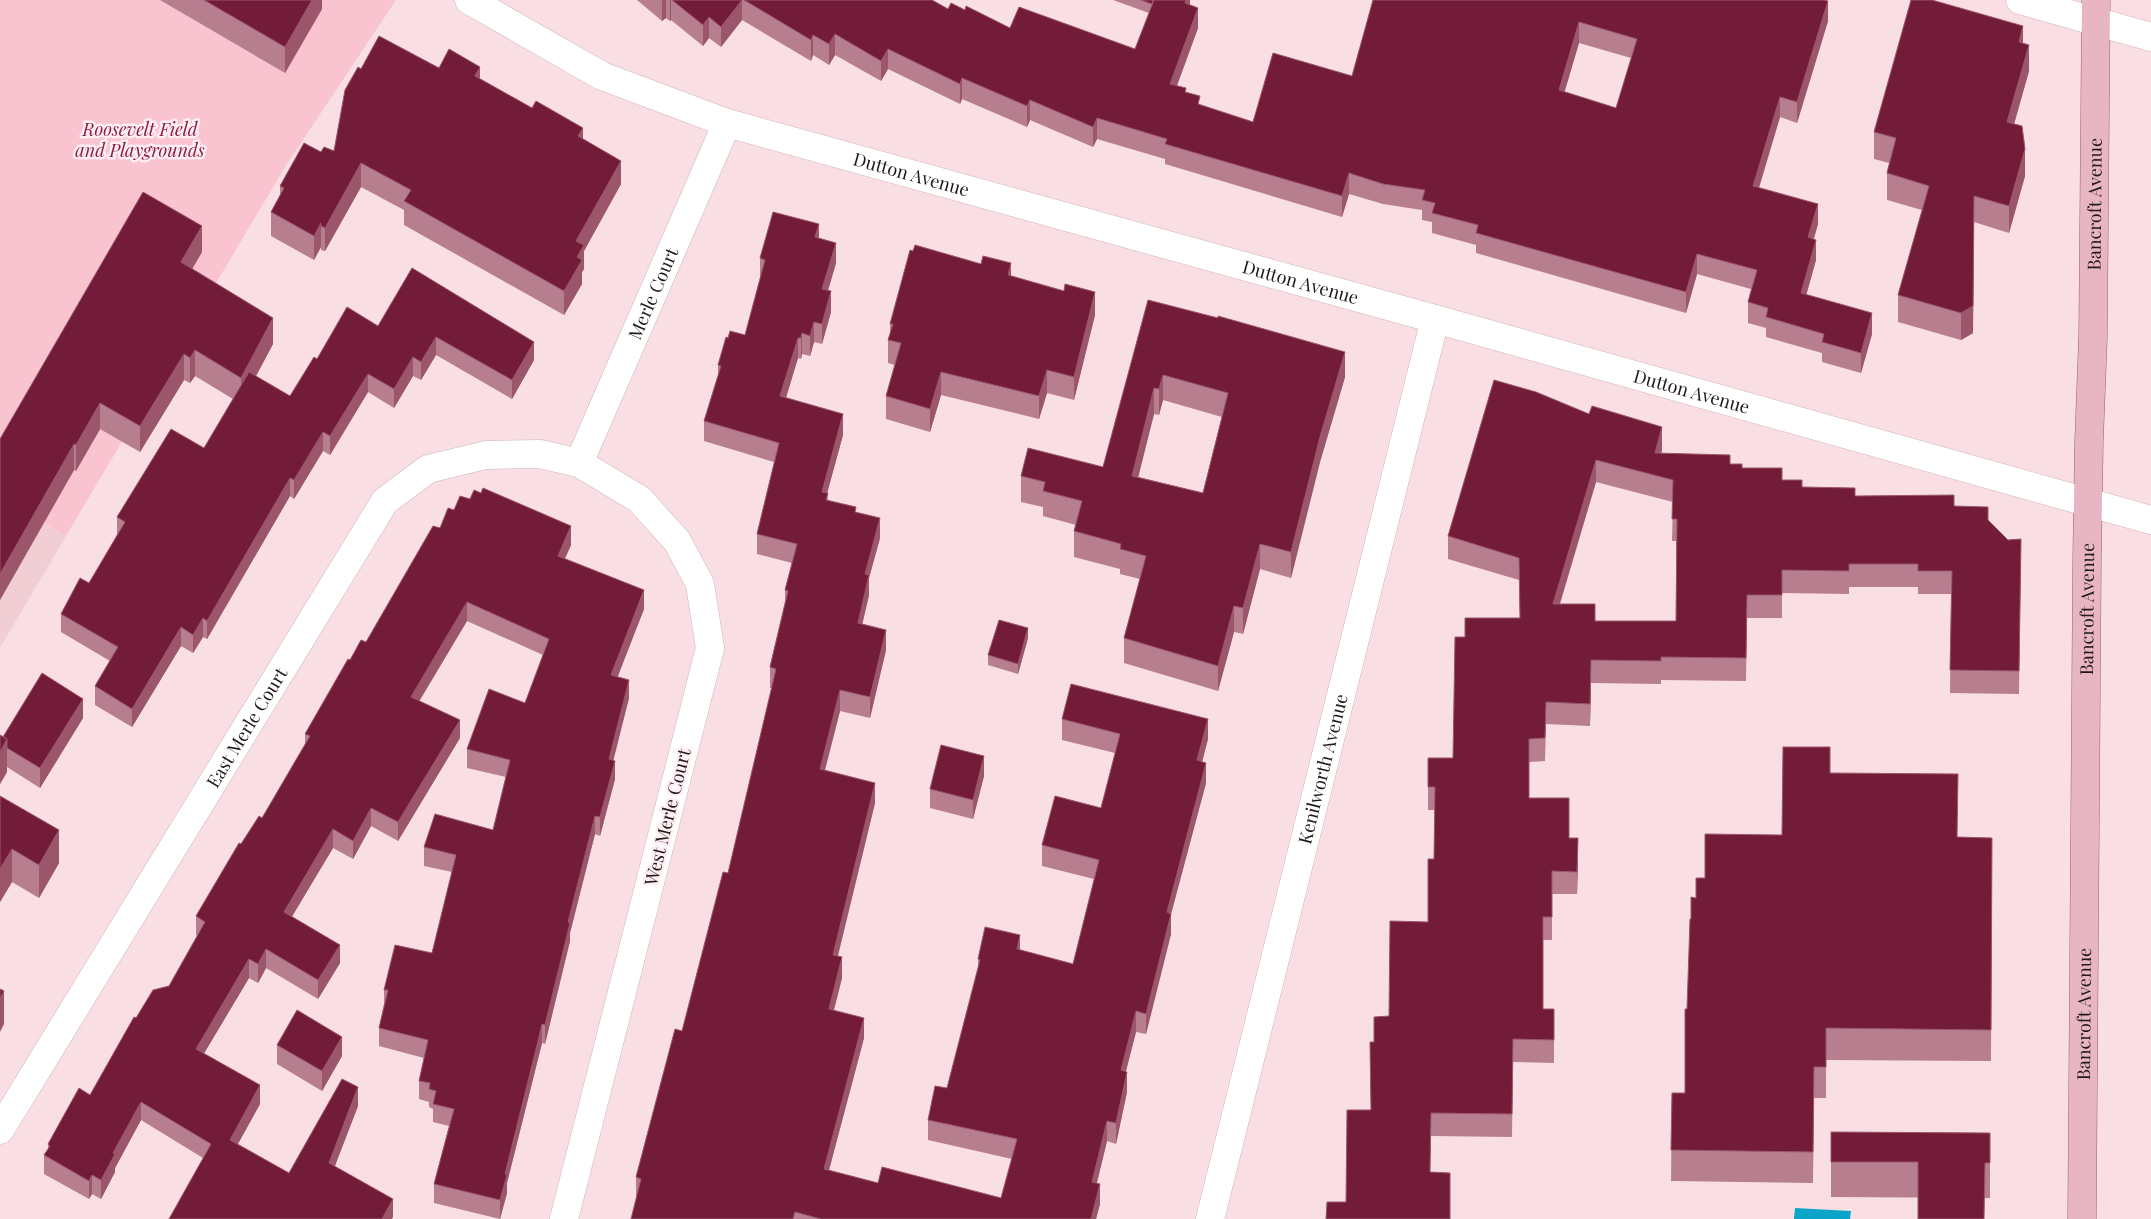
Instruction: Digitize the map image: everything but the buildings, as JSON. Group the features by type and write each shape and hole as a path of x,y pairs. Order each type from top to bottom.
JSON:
{"main road":[{"name":"Bancroft Avenue","path":"2082,1219 2088,503 2093,337 2096,10"}],"street":[{"name":"Dutton Avenue","path":"469,0 602,76 728,123 2151,520"},
{"path":"2020,0 2096,10 2151,37"},
{"name":"Merle Court","path":"578,463 728,123"},
{"name":"Kenilworth Avenue","path":"1210,1219 1435,319"},
{"name":"East Merle Court","path":"0,1130 385,501 428,470 486,455 540,454 578,463"},
{"name":"West Merle Court","path":"564,1219 710,648 700,584 677,541 639,499 578,463"}],"shaded area":[{"path":"0,495 66,536 0,648"}],"green space":[{"name":"Roosevelt Field and Playgrounds","path":"0,0 396,0 285,167 66,536 0,495"}],"water":[{"path":"1795,1208 1851,1211 1850,1219 1794,1219"}]}
